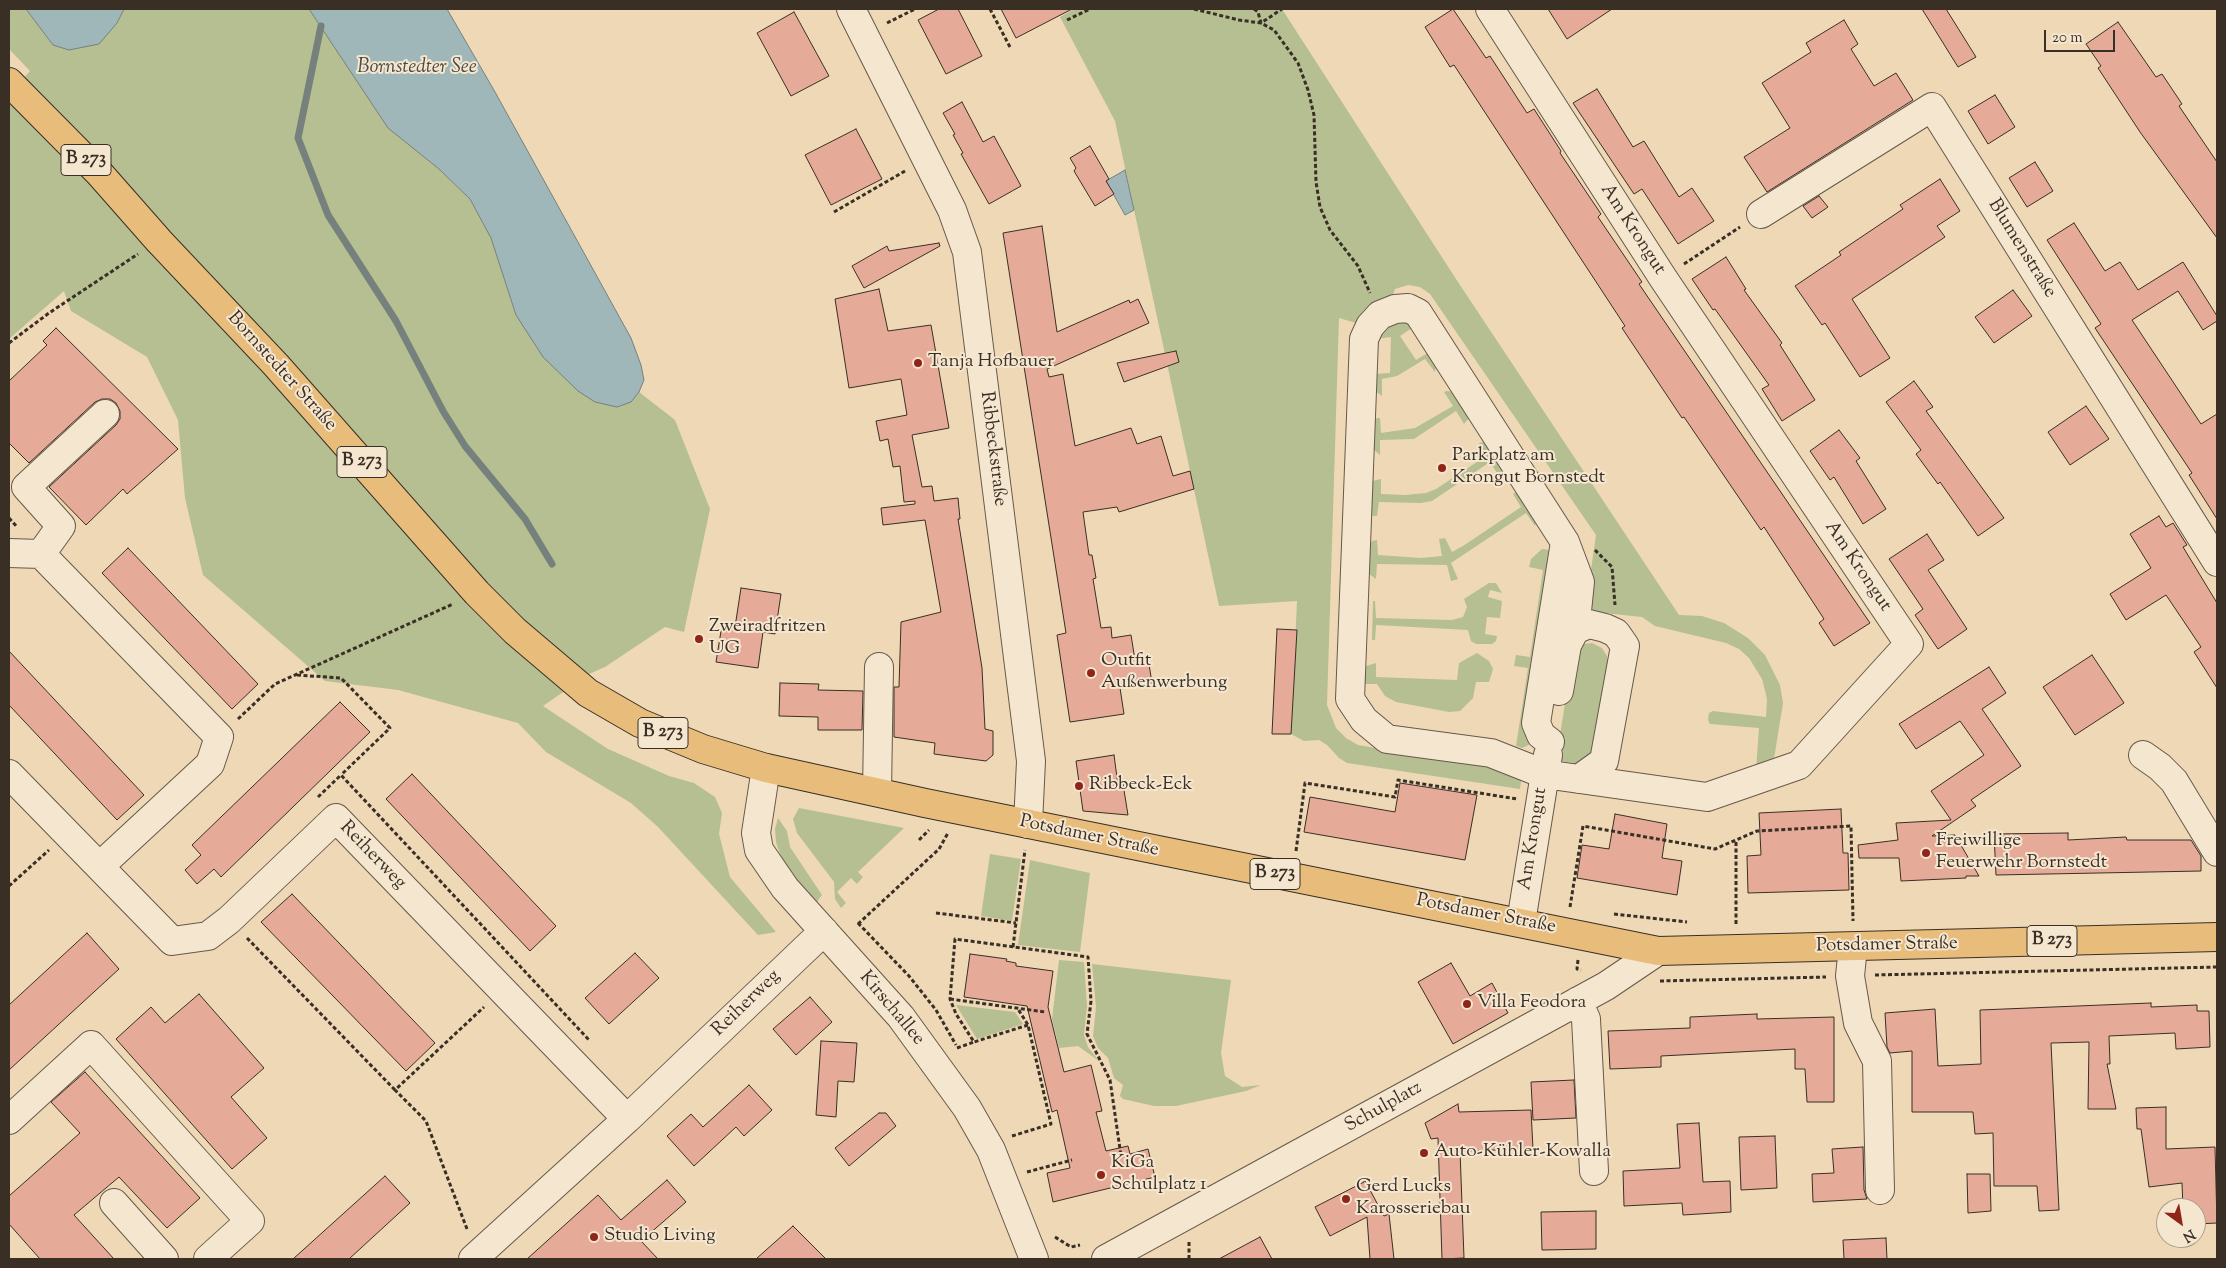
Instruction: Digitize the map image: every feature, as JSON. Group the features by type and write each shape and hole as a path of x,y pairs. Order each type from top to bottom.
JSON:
{"main road":[{"name":"Bornstedter Straße","path":"9,82 100,174 159,241 276,365 477,593 515,631 588,693 640,723 703,749 766,768"},
{"name":"Potsdamer Straße","path":"766,768 1028,824 1658,951 2217,937"}],"street":[{"name":"Ribbeckstraße","path":"851,9 927,158 961,232 970,275 1031,761 1028,824"},
{"name":"Am Krongut","path":"1490,9 1684,310 1909,644 1800,765 1707,797 1544,774 1521,922"},
{"name":"Blumenstraße","path":"1754,218 1932,107 2217,562"},
{"path":"1408,308 1418,314 1565,542 1580,582 1575,630 1567,644 1544,774 1492,753 1387,739 1364,720 1350,699 1364,339 1370,326 1380,315 1395,309 1408,308"},
{"path":"40,554 61,526 26,487 105,414"},
{"path":"1550,742 1541,735 1536,723 1565,542"},
{"path":"9,553 40,554 219,736 210,764 100,866"},
{"path":"1575,630 1588,624 1605,628 1616,633 1625,646 1604,761 1579,779"},
{"path":"877,792 879,667"},
{"path":"2143,755 2160,767 2174,781 2217,852"},
{"name":"Kirschallee","path":"766,768 756,833 759,850 785,888 901,1017 966,1108 992,1150 1034,1259"},
{"name":"Reiherweg","path":"9,774 172,941 208,936 229,920 336,818 627,1119"},
{"name":"Reiherweg","path":"475,1257 830,938"},
{"path":"1853,947 1850,976 1858,1023 1877,1061 1880,1190"},
{"name":"Schulplatz","path":"1106,1259 1578,1001 1631,970 1658,951"},
{"path":"1578,1001 1586,1019 1594,1171"},
{"path":"9,1120 91,1046 250,1221 208,1259"},
{"path":"114,1203 164,1259"}],"path":[{"path":"865,36 915,9"},
{"path":"990,9 1010,49"},
{"path":"1067,20 1090,9"},
{"path":"1194,9 1239,20 1261,23 1274,30 1298,63 1314,114 1316,182 1320,207 1330,230 1358,266 1380,315"},
{"path":"1254,9 1258,12 1261,23"},
{"path":"1261,23 1282,9"},
{"path":"834,212 927,158"},
{"path":"1680,266 1754,218"},
{"path":"9,343 49,312 159,241"},
{"path":"219,736 275,684 477,593"},
{"path":"294,675 341,678 390,728 341,775"},
{"path":"1293,877 1305,782 1395,798 1398,780 1540,802"},
{"path":"352,787 594,1044"},
{"path":"830,938 939,849 960,810"},
{"path":"1570,907 1583,826 1716,849 1757,831 1851,826 1853,947"},
{"path":"919,840 930,829"},
{"path":"1736,840 1736,924"},
{"path":"9,886 47,850 80,845"},
{"path":"1013,947 1024,857"},
{"path":"936,912 1016,923"},
{"path":"1610,913 1668,922"},
{"path":"229,920 426,1121 475,1257"},
{"path":"974,1042 956,1014 950,999 955,939 1088,957 1091,1001 1087,1034 1105,1066 1110,1080 1121,1156"},
{"path":"1578,958 1577,969 1589,973"},
{"path":"1659,981 2217,967"},
{"path":"395,1090 503,990"},
{"path":"950,999 1045,1012"},
{"path":"1018,1009 1028,1025 1051,1124 1018,1134"},
{"path":"957,1048 1028,1025"},
{"path":"1032,1170 1072,1160"},
{"path":"1189,1242 1189,1259"}],"green space":[{"path":"9,9 26,9 53,45 117,23 124,9 309,9 388,127 439,169 470,199 491,238 516,315 631,402 639,392 675,420 710,509 684,632 665,627 605,667 589,674 543,706 608,749 669,776 694,783 715,797 722,813 719,834 730,877 776,932 758,935 658,827 631,803 546,752 518,723 398,690 325,681 203,575 185,498 178,420 147,357 71,311 64,291 9,339 9,94 30,71 9,49"},
{"path":"1074,9 1282,9 1456,279 1679,615 1702,616 1724,623 1748,638 1765,655 1780,685 1783,703 1773,765 1756,770 1759,728 1710,724 1708,720 1709,713 1713,711 1766,717 1767,699 1762,679 1749,658 1739,649 1726,643 1655,626 1642,617 1585,611 1596,535 1430,294 1420,287 1408,285 1395,289 1392,297 1369,306 1356,323 1339,318 1327,705 1336,728 1346,738 1358,745 1522,773 1520,789 1347,763 1319,740 1304,741 1291,734 1297,601 1219,606 1115,121 1060,17"},
{"path":"1391,321 1406,322 1412,328 1400,336 1416,360 1429,352 1436,366 1435,372 1425,359 1397,376 1382,379 1382,396 1375,391 1374,374 1390,373 1391,337 1375,339"},
{"path":"1444,392 1453,392 1468,415 1469,418 1464,424 1456,411 1414,439 1380,440 1380,455 1373,449 1373,422 1377,418 1380,418 1381,433 1415,428 1453,406"},
{"path":"1479,443 1489,444 1503,470 1499,476 1490,462 1432,501 1421,503 1379,502 1377,516 1373,516 1370,512 1372,481 1381,479 1381,494 1405,495 1426,493 1436,489 1486,456"},
{"path":"1517,492 1537,520 1535,526 1526,513 1451,563 1458,579 1451,581 1447,565 1377,564 1376,579 1369,574 1369,547 1372,541 1377,540 1378,555 1421,558 1442,556 1439,539 1445,538 1452,552 1463,546 1521,507 1513,494"},
{"path":"1542,549 1556,551 1533,743 1522,748 1516,746 1528,668 1514,666 1516,655 1530,657 1543,570 1529,567 1531,559"},
{"path":"1489,583 1496,583 1502,593 1490,590 1488,597 1502,601 1500,618 1487,617 1485,634 1497,636 1496,641 1492,644 1476,644 1471,641 1468,630 1376,625 1375,640 1372,640 1373,601 1375,601 1376,618 1452,620 1463,617 1467,607 1464,599"},
{"path":"1592,643 1602,648 1607,656 1608,665 1594,758 1586,765 1560,761 1557,754 1573,653 1584,644"},
{"path":"1477,653 1489,661 1493,669 1489,682 1476,682 1473,698 1460,711 1449,712 1396,702 1385,696 1377,684 1364,684 1366,666 1376,663 1376,677 1457,680 1459,663"},
{"path":"799,808 904,828 858,872 863,877 857,884 851,878 837,892 846,903 841,908 835,899 834,882 797,833 793,819"},
{"path":"778,818 787,831 790,847 822,895 817,902 800,888 783,863 776,842 775,829"},
{"path":"990,854 1021,859 1012,921 981,916"},
{"path":"1030,860 1090,873 1080,952 1018,945"},
{"path":"1059,960 1084,962 1087,1006 1084,1035 1088,1047 1099,1061 1078,1046 1059,1048 1052,1019"},
{"path":"1092,964 1231,980 1221,1053 1225,1076 1242,1087 1261,1085 1246,1091 1176,1106 1154,1106 1123,1099 1120,1096 1123,1085 1114,1078 1108,1058 1098,1048 1093,1036 1096,1007"},
{"path":"956,1005 1015,1012 1023,1024 977,1039"}],"water":[{"path":"26,9 124,9 117,23 99,44 69,50 53,45"},
{"name":"Bornstedter See","path":"309,9 447,9 631,338 641,365 644,380 639,392 631,402 617,407 595,402 578,391 543,357 516,315 491,238 470,199 439,169 388,128"},
{"path":"1125,170 1134,210 1125,215 1106,181"}],"building":[{"path":"939,9 958,9 982,56 946,74 918,20"},
{"path":"1001,9 1072,9 1016,38"},
{"path":"1453,9 1486,58 1490,56 1527,113 1534,109 1561,151 1560,153 1601,214 1598,217 1642,282 1639,284 1870,623 1834,646 1819,623 1824,619 1764,527 1761,530 1684,417 1682,418 1622,328 1625,326 1454,65 1450,67 1425,27"},
{"path":"1548,9 1612,9 1567,39"},
{"path":"1922,9 1946,9 1976,57 1958,67"},
{"path":"794,12 829,76 791,96 757,33"},
{"path":"1844,20 1858,44 1851,49 1874,86 1896,73 1913,100 1767,192 1744,157 1790,128 1762,83 1811,52 1806,43"},
{"path":"2118,22 2156,77 2162,74 2182,104 2179,106 2217,162 2217,238 2140,132 2098,68 2101,66 2086,44"},
{"path":"1597,89 1633,147 1644,141 1679,197 1692,188 1714,221 1678,244 1642,189 1634,194 1573,103"},
{"path":"1995,95 2015,127 1988,144 1968,111"},
{"path":"962,102 983,142 994,136 1021,186 989,204 961,154 963,153 953,135 955,134 943,113"},
{"path":"856,129 882,179 831,205 805,155"},
{"path":"1090,146 1109,179 1106,181 1114,194 1095,206 1074,171 1076,168 1070,158"},
{"path":"2035,162 2053,191 2027,207 2009,178"},
{"path":"1940,179 1960,211 1937,226 1945,237 1852,299 1890,358 1860,377 1825,323 1822,325 1795,286 1841,255 1839,252 1903,209 1900,205"},
{"path":"1819,196 1828,207 1812,218 1803,206"},
{"path":"2074,223 2105,271 2120,262 2138,290 2183,262 2217,316 2217,321 2203,330 2178,291 2132,320 2201,424 2217,414 2217,519 2189,475 2192,473 2095,328 2101,324 2047,240"},
{"path":"1042,226 1057,332 1129,300 1130,303 1138,299 1149,323 1047,369 1049,377 1063,374 1075,446 1131,428 1137,444 1161,436 1173,476 1190,471 1194,489 1119,512 1117,507 1083,512 1089,555 1092,555 1096,578 1093,579 1101,628 1111,627 1112,638 1131,635 1135,660 1148,658 1152,683 1120,688 1124,714 1070,722 1057,635 1066,633 1003,233"},
{"path":"939,243 940,246 864,288 852,266 887,246 889,251"},
{"path":"1726,257 1746,289 1744,290 1782,343 1780,345 1815,400 1782,421 1762,389 1769,385 1692,279"},
{"path":"879,289 888,331 931,325 949,428 912,435 922,487 932,486 934,501 958,498 960,519 958,519 982,668 985,729 993,731 993,755 986,761 934,754 935,743 894,737 894,687 899,687 901,622 941,612 925,520 883,525 881,508 915,504 915,501 904,502 900,466 893,467 888,439 880,441 876,421 907,415 901,379 849,388 835,299"},
{"path":"2013,290 2032,316 1994,343 1975,317"},
{"path":"56,328 178,449 127,494 123,489 86,525 49,487 116,425 120,419 120,411 116,403 110,399 102,399 95,402 29,463 9,443 9,381 47,345 43,341"},
{"path":"1176,351 1179,362 1124,382 1117,363"},
{"path":"1914,381 1933,407 1926,411 2004,518 1978,536 1940,482 1938,484 1916,454 1921,450 1886,402"},
{"path":"2086,406 2109,439 2070,465 2048,432"},
{"path":"1839,430 1860,458 1856,461 1886,509 1863,524 1834,477 1830,480 1810,451"},
{"path":"2159,516 2166,527 2173,523 2187,545 2183,547 2217,603 2217,688 2194,652 2201,647 2166,595 2126,620 2110,594 2151,568 2130,534"},
{"path":"1927,534 1944,560 1928,570 1967,629 1938,649 1915,615 1923,609 1889,559"},
{"path":"128,548 258,684 232,709 102,573"},
{"path":"741,588 781,594 775,634 763,632 758,668 716,662 722,625 735,627"},
{"path":"1277,629 1297,630 1291,734 1272,734"},
{"path":"9,651 144,795 117,820 9,705"},
{"path":"2092,655 2124,703 2075,735 2043,687"},
{"path":"1989,667 2006,693 1982,709 2021,766 1971,800 1976,806 1932,836 1955,835 1979,876 1901,881 1899,858 1859,858 1858,845 1898,840 1896,823 1951,820 1931,791 1984,755 1960,721 1916,749 1899,724"},
{"path":"780,683 819,684 818,690 863,691 862,730 818,730 818,717 779,716"},
{"path":"340,702 370,732 221,877 214,869 197,884 185,870 201,855 192,845"},
{"path":"1114,755 1118,785 1123,784 1128,815 1083,811 1076,761"},
{"path":"412,774 556,926 530,951 386,799"},
{"path":"1400,783 1477,795 1465,860 1304,832 1310,797 1395,812"},
{"path":"1841,809 1843,853 1848,853 1849,890 1748,893 1747,856 1761,855 1759,813"},
{"path":"1615,814 1667,824 1662,858 1682,861 1677,895 1577,878 1582,845 1609,849"},
{"path":"2068,833 2068,840 2126,837 2127,840 2191,840 2201,856 2201,871 1996,875 1994,834"},
{"path":"292,894 435,1043 406,1071 261,922"},
{"path":"87,933 119,969 9,1070 9,1005"},
{"path":"635,953 659,978 609,1024 585,998"},
{"path":"970,954 1007,959 1006,961 1016,963 1016,966 1053,971 1048,1007 1064,1072 1091,1065 1102,1111 1096,1112 1106,1151 1128,1146 1130,1154 1148,1149 1155,1177 1053,1202 1047,1173 1070,1168 1057,1110 1052,1112 1027,1006 964,997"},
{"name":"Villa Feodora","path":"1451,963 1470,996 1492,983 1508,1013 1453,1044 1418,982"},
{"path":"199,994 264,1068 231,1097 267,1138 232,1169 116,1039 151,1007 165,1023"},
{"path":"810,997 832,1022 796,1055 773,1029"},
{"path":"2151,1003 2151,1007 2197,1005 2197,1011 2209,1011 2210,1047 2176,1049 2175,1033 2109,1036 2110,1064 2107,1064 2116,1109 2088,1109 2089,1042 2051,1043 2059,1210 2039,1211 2037,1186 1994,1186 1993,1133 1975,1134 1973,1112 1912,1112 1912,1051 1890,1053 1887,1047 1885,1013 1935,1009 1938,1066 1981,1064 1980,1010"},
{"path":"1757,1014 1757,1019 1834,1017 1834,1102 1807,1102 1805,1069 1795,1069 1795,1049 1661,1056 1661,1067 1610,1069 1608,1031 1690,1028 1690,1017"},
{"path":"821,1041 857,1043 854,1082 838,1081 836,1117 816,1115"},
{"path":"85,1072 200,1198 167,1228 119,1177 74,1215 114,1259 40,1259 9,1224 9,1196 80,1133 51,1102"},
{"path":"1574,1080 1576,1118 1533,1120 1531,1082"},
{"path":"749,1085 772,1110 744,1136 736,1127 694,1166 667,1136 691,1114 703,1127"},
{"path":"1458,1104 1459,1112 1531,1110 1533,1149 1460,1151 1464,1258 1442,1259 1438,1138 1431,1139 1425,1123"},
{"path":"2166,1107 2166,1149 2215,1147 2217,1223 2206,1224 2206,1198 2183,1198 2182,1183 2149,1187 2141,1129 2137,1129 2136,1108"},
{"path":"879,1113 886,1113 896,1126 849,1166 835,1148"},
{"path":"1699,1123 1703,1182 1730,1181 1731,1212 1683,1215 1682,1203 1624,1206 1623,1171 1680,1168 1677,1124"},
{"path":"1775,1136 1777,1188 1741,1190 1739,1137"},
{"path":"1863,1147 1864,1190 1867,1199 1813,1202 1812,1174 1834,1173 1832,1149"},
{"path":"1967,1174 1990,1174 1991,1211 1968,1213"},
{"path":"385,1176 410,1203 349,1259 293,1259"},
{"path":"1364,1179 1384,1216 1389,1214 1394,1259 1370,1259 1367,1217 1330,1236 1315,1207 1364,1182"},
{"name":"Studio Living","path":"667,1180 686,1202 641,1241 658,1259 527,1259 598,1195 621,1220"},
{"path":"1596,1211 1596,1249 1542,1250 1541,1212"},
{"path":"793,1226 826,1259 756,1259"},
{"path":"1260,1237 1272,1259 1219,1259"},
{"path":"1886,1238 1887,1259 1844,1259 1843,1240"}],"waterway":[{"path":"321,26 298,138 328,215 396,321 443,411 465,446 525,519 552,564"}],"place":[{"name":"Tanja Hofbauer","path":"918,363"},
{"name":"Parkplatz am Krongut Bornstedt","path":"1442,468"},
{"name":"Zweiradfritzen UG","path":"699,639"},
{"name":"Outfit Außenwerbung","path":"1091,673"},
{"name":"Ribbeck-Eck","path":"1079,786"},
{"name":"Freiwillige Feuerwehr Bornstedt","path":"1926,853"},
{"name":"Villa Feodora","path":"1467,1004"},
{"name":"Auto-Kühler-Kowalla","path":"1424,1153"},
{"name":"KiGa Schulplatz 1","path":"1101,1175"},
{"name":"Gerd Lucks Karosseriebau","path":"1346,1199"},
{"name":"Studio Living","path":"594,1237"}]}
